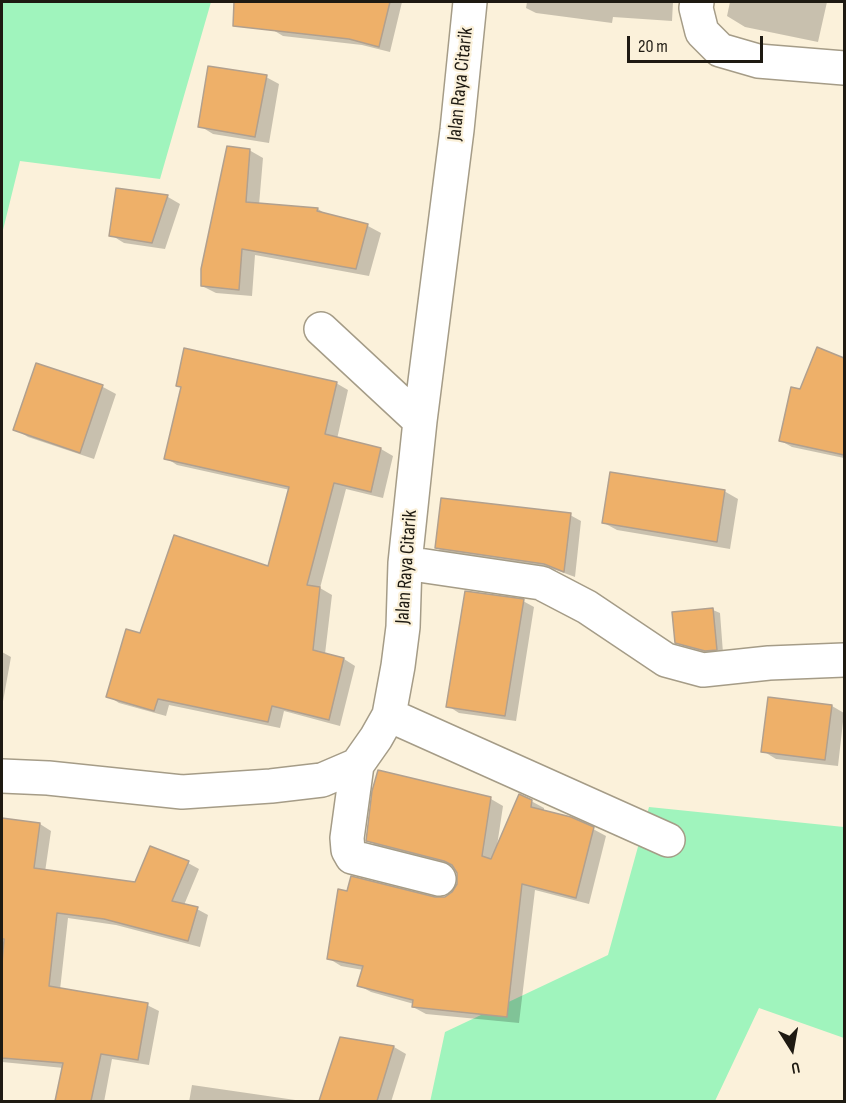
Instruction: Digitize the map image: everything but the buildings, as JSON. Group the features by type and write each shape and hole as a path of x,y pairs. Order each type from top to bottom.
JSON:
{"street":[{"name":"Jalan Raya Citarik","path":"357,765 389,715 403,627 405,563 420,421 457,130 470,2"},
{"path":"697,2 696,8 702,32 720,50 758,61 844,68"},
{"path":"321,329 420,421"},
{"path":"405,563 541,583 587,607 666,660 703,670 769,663 844,660"},
{"path":"389,715 668,840"},
{"path":"2,776 48,778 182,792 322,780 357,765"},
{"path":"357,765 347,838 351,857 439,879"}],"green space":[{"path":"2,2 211,2 160,179 20,161 2,234"},
{"path":"649,807 844,827 844,1038 759,1008 715,1101 430,1102 445,1032 608,955"}]}
